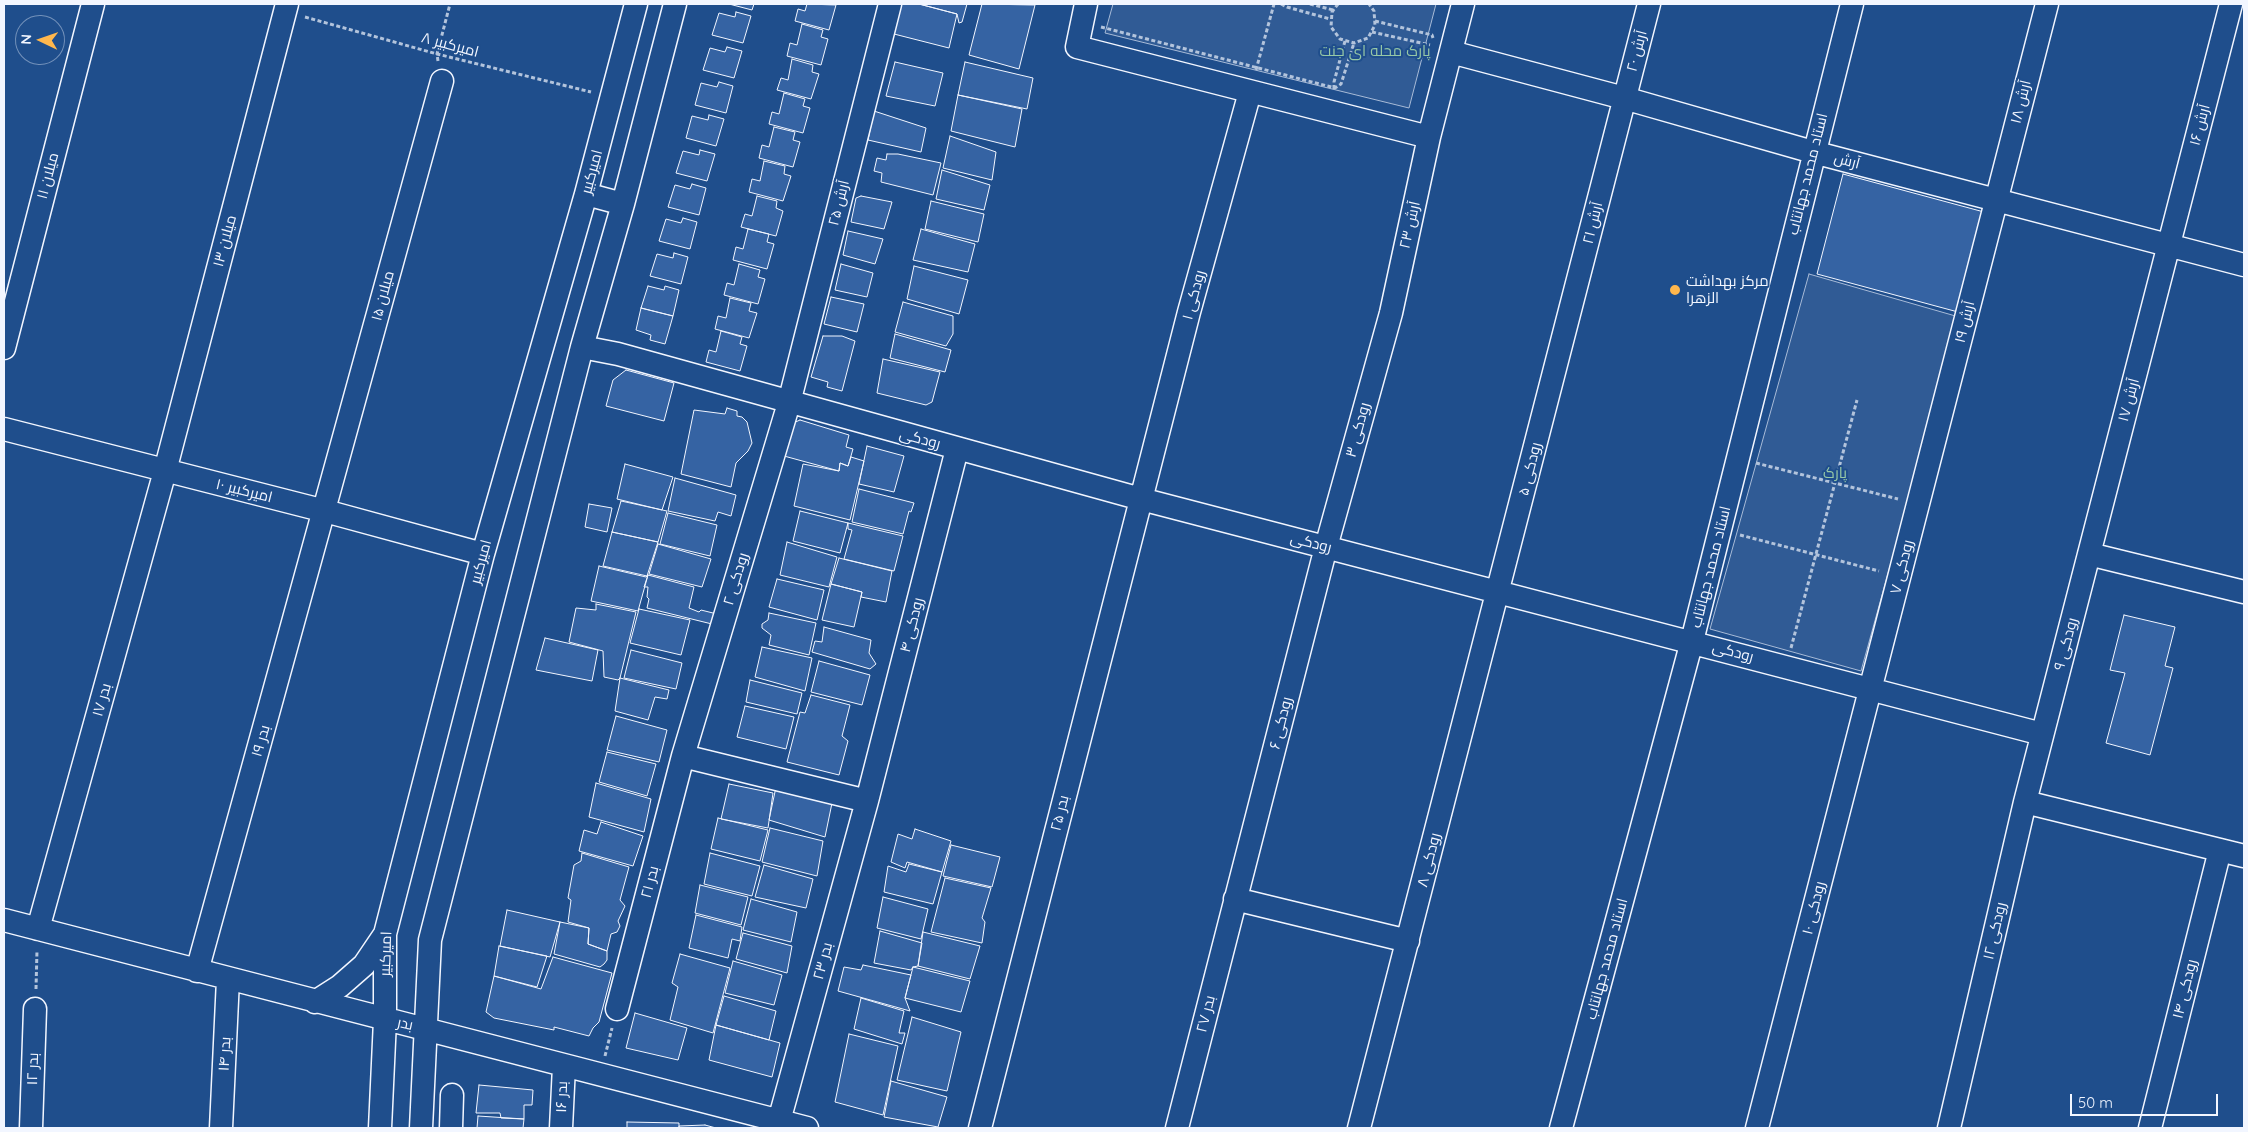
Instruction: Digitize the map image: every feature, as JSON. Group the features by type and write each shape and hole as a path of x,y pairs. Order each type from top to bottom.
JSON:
{"street":[{"name":"میلان ۱۱","path":"4,348 93,4"},
{"name":"امیرکبیر","path":"380,1128 385,1020 385,934 483,554 586,194 636,4"},
{"path":"421,1128 430,940 582,347 623,204 675,4"},
{"name":"آرش ۲۵","path":"789,402 890,4"},
{"path":"1086,4 1077,47 1429,137"},
{"name":"آرش ۲۳","path":"1391,313 1429,137 1463,4"},
{"name":"آرش ۲۰","path":"1624,98 1649,4"},
{"name":"استاد محمد جهانتاب","path":"1561,1128 1692,641 1813,152 1852,4"},
{"name":"آرش ۱۸","path":"1996,200 2046,4"},
{"name":"آرش ۱۶","path":"2169,245 2232,4"},
{"name":"میلان ۱۳","path":"165,471 286,8"},
{"name":"آرش","path":"1451,52 1624,98 1813,152 2244,265"},
{"name":"میلان ۱۵","path":"325,511 442,81"},
{"name":"رودکی ۱","path":"1141,499 1186,321 1250,92"},
{"name":"آرش ۲۱","path":"1561,347 1624,98"},
{"path":"586,194 623,204"},
{"name":"آرش ۱۹","path":"1933,444 1996,200"},
{"name":"آرش ۱۷","path":"2089,554 2169,245"},
{"name":"رودکی ۳","path":"1326,546 1391,313"},
{"name":"رودکی","path":"582,347 618,354 1141,499 1692,641 2042,734"},
{"name":"رودکی ۵","path":"1498,591 1561,347"},
{"name":"رودکی ۲","path":"683,756 789,402"},
{"name":"امیرکبیر ۱۰","path":"4,429 325,511 483,554"},
{"name":"رودکی ۷","path":"1870,688 1933,444"},
{"name":"رودکی ۴","path":"867,801 957,449"},
{"name":"بدر ۱۷","path":"38,929 165,471"},
{"name":"بدر ۲۵","path":"980,1128 1141,499"},
{"name":"بدر ۱۹","path":"197,971 325,511"},
{"name":"رودکی ۶","path":"1235,900 1326,546"},
{"path":"2089,554 2244,592"},
{"name":"رودکی ۹","path":"2042,734 2089,554"},
{"name":"رودکی ۸","path":"1359,1128 1498,591"},
{"name":"رودکی ۱۰","path":"1757,1128 1870,688"},
{"name":"رودکی ۱۲","path":"1949,1128 2042,734"},
{"path":"683,756 867,801"},
{"name":"بدر ۲۱","path":"617,1009 683,756"},
{"name":"بدر ۲۳","path":"779,1121 867,801"},
{"path":"2025,802 2244,856"},
{"name":"رودکی ۱۴","path":"2150,1128 2220,850"},
{"path":"1235,900 1408,941"},
{"name":"بدر ۲۷","path":"1177,1128 1235,900"},
{"name":"بدر","path":"4,920 806,1128"},
{"path":"315,1002 340,986 364,965 385,934"},
{"name":"بدر ۱۴","path":"221,1128 228,979"},
{"name":"بدر ۱۲","path":"31,1128 35,1009"},
{"name":"بدر ۱۶","path":"561,1128 564,1066"},
{"path":"451,1128 452,1095"}],"path":[{"path":"442,81 437,54 450,4"},
{"path":"1250,92 1274,4"},
{"path":"1281,4 1330,19"},
{"path":"1310,4 1333,10"},
{"path":"1338,4 1333,10 1330,19 1335,34 1345,42 1354,43 1368,38 1372,32 1375,20 1374,11 1369,4"},
{"name":"امیرکبیر ۸","path":"286,8 437,54 611,97"},
{"path":"1103,19 1101,27 1335,88 1341,84 1354,43"},
{"path":"1372,32 1429,46 1435,41 1432,35 1375,20"},
{"path":"1335,88 1334,82 1345,42"},
{"path":"1787,666 1857,400"},
{"path":"1738,458 1918,504"},
{"path":"1720,530 1899,576"},
{"path":"35,1009 38,929"},
{"path":"600,1076 617,1009"}],"shaded area":[{"name":"پارک محله ای جنت","path":"1113,4 1436,4 1409,108 1105,33"},
{"name":"پارک","path":"1809,274 1959,317 1861,671 1710,629"}],"building":[{"path":"729,4 754,4 752,10"},
{"path":"807,4 836,5 829,30 795,21 798,9 805,11"},
{"path":"901,4 919,4 957,14 949,48 894,34"},
{"path":"919,4 967,4 962,22 959,23 957,14"},
{"path":"982,4 1035,5 1019,69 969,55"},
{"path":"736,12 751,16 743,43 712,35 719,13 735,17"},
{"path":"802,24 823,30 821,37 828,39 821,65 787,56 790,43 797,45"},
{"path":"727,47 742,51 734,78 703,70 710,48 725,52"},
{"path":"792,59 813,65 812,72 819,74 811,99 777,90 781,78 788,80"},
{"path":"895,62 943,73 935,106 886,96"},
{"path":"965,62 1033,78 1027,109 958,95"},
{"path":"719,82 733,86 726,113 695,105 701,83 717,87"},
{"path":"784,93 805,99 803,106 810,108 803,133 769,124 772,112 779,114"},
{"path":"958,95 1022,109 1015,147 951,131"},
{"path":"874,111 926,128 921,152 868,140"},
{"path":"709,115 724,119 716,146 686,138 692,116 708,120"},
{"path":"774,127 795,132 793,140 800,142 793,167 759,158 762,145 769,147"},
{"path":"950,136 996,152 992,180 943,168"},
{"path":"700,150 715,154 707,181 676,173 683,151 699,155"},
{"path":"887,154 898,154 941,163 933,195 881,182 882,173 874,171 877,158 886,160"},
{"path":"764,161 785,166 784,174 791,176 783,201 749,192 752,179 760,181"},
{"path":"942,170 990,185 984,210 936,199"},
{"path":"1843,174 1984,212 1958,312 1817,274"},
{"path":"692,184 706,188 699,215 668,207 675,185 690,189"},
{"path":"757,196 777,201 776,208 783,211 776,236 741,227 745,214 752,216"},
{"path":"861,196 892,202 884,229 851,222 856,198"},
{"path":"931,201 984,214 978,242 925,229"},
{"path":"683,218 697,222 690,249 659,241 666,219 681,223"},
{"path":"748,229 769,234 767,242 774,244 767,269 733,260 736,247 743,249"},
{"path":"921,229 975,244 968,272 913,260"},
{"path":"848,231 883,239 875,264 843,255"},
{"path":"674,253 688,257 681,284 650,276 657,254 673,258"},
{"path":"739,264 760,270 758,277 765,279 758,304 724,295 727,283 734,285"},
{"path":"841,264 873,273 867,297 835,290"},
{"path":"914,266 968,280 959,314 907,299"},
{"path":"648,286 664,290 665,286 679,290 673,316 641,308"},
{"path":"831,297 864,304 857,332 824,324"},
{"path":"730,298 751,303 749,311 757,313 749,338 715,329 718,316 726,318"},
{"path":"903,302 953,316 953,334 946,346 895,332"},
{"path":"641,308 673,316 665,344 650,340 651,335 636,330"},
{"path":"721,331 742,337 740,344 747,346 740,371 706,362 709,350 716,352"},
{"path":"895,334 951,350 945,372 890,358"},
{"path":"823,336 842,336 855,341 842,391 827,387 828,382 811,377"},
{"path":"883,359 940,372 932,402 926,405 877,393"},
{"path":"626,370 674,383 664,421 606,406 613,380"},
{"path":"727,408 737,411 737,416 742,417 747,422 752,443 748,451 736,463 731,487 681,474 694,410 725,414"},
{"path":"800,420 849,435 846,447 853,449 848,466 840,463 839,471 784,456 791,424"},
{"path":"867,446 904,456 894,492 859,484"},
{"path":"851,457 864,461 850,520 794,506 803,464 839,471 840,463 848,466"},
{"path":"625,464 673,477 662,510 617,499"},
{"path":"675,478 736,495 731,516 718,512 715,521 668,511"},
{"path":"859,489 914,503 911,512 909,511 903,534 852,522"},
{"path":"621,501 667,511 658,542 612,532"},
{"path":"589,504 612,508 607,532 585,527"},
{"path":"800,511 848,523 840,553 793,541"},
{"path":"668,513 717,525 710,556 660,544"},
{"path":"848,523 903,536 894,571 844,559 852,530 848,529"},
{"path":"612,532 658,542 647,576 603,566"},
{"path":"787,542 837,557 829,587 780,575"},
{"path":"658,544 711,559 702,587 649,574"},
{"path":"839,558 892,571 886,602 861,597 862,592 831,584"},
{"path":"599,566 646,577 648,575 638,611 591,601"},
{"path":"648,575 694,587 689,608 699,612 701,610 717,614 716,625 647,608 649,599 647,597 648,587 644,587"},
{"path":"777,579 824,590 817,620 769,607"},
{"path":"831,584 862,592 854,627 822,620"},
{"path":"596,604 636,612 618,680 604,677 603,651 569,642 576,608 596,610"},
{"path":"639,609 690,620 681,655 630,643"},
{"path":"769,613 816,623 809,655 769,645 771,635 762,628 762,624 768,620"},
{"path":"2124,615 2175,627 2165,666 2173,668 2150,755 2106,743 2125,673 2110,670"},
{"path":"824,627 871,640 869,653 876,664 870,669 812,652 815,641 822,642"},
{"path":"545,638 598,650 592,681 536,670"},
{"path":"762,647 812,658 805,691 755,677"},
{"path":"631,650 682,663 676,689 624,678"},
{"path":"819,661 870,675 862,705 811,692"},
{"path":"620,678 669,690 667,699 655,697 648,720 615,711"},
{"path":"750,680 802,693 797,714 746,702"},
{"path":"811,695 850,705 842,736 848,741 839,775 787,762 800,712 805,713"},
{"path":"745,706 794,717 786,749 737,737"},
{"path":"616,716 667,730 659,762 607,750"},
{"path":"607,752 656,764 647,796 599,782"},
{"path":"596,783 651,799 644,832 589,817"},
{"path":"729,784 773,793 768,828 721,819"},
{"path":"776,787 832,803 825,837 769,820"},
{"path":"718,818 768,830 760,861 711,849"},
{"path":"601,822 643,836 633,866 579,851 584,830 597,834"},
{"path":"770,828 823,841 817,876 762,862"},
{"path":"915,829 951,841 942,872 907,862 905,868 891,862 898,834 912,839"},
{"path":"951,845 1000,857 992,887 943,876"},
{"path":"582,853 629,867 620,900 625,906 618,921 620,926 617,932 611,934 607,951 588,944 589,928 568,922 571,900 568,898 574,865 581,861"},
{"path":"710,853 760,866 752,896 704,884"},
{"path":"909,864 942,872 933,904 884,892 888,866 906,872"},
{"path":"764,865 813,879 806,908 755,897"},
{"path":"945,878 991,888 982,918 985,922 982,943 931,932"},
{"path":"700,885 748,897 741,925 695,913"},
{"path":"883,897 928,909 921,939 877,928"},
{"path":"751,899 797,912 791,942 743,930"},
{"path":"507,910 560,922 550,957 500,946"},
{"path":"696,915 742,927 740,941 732,939 728,958 689,948"},
{"path":"560,922 589,928 588,944 607,951 607,960 604,964 600,967 554,954"},
{"path":"880,931 922,943 918,966 913,967 911,970 874,963"},
{"path":"923,932 980,946 970,979 918,966"},
{"path":"743,933 792,946 787,973 736,959"},
{"path":"499,946 547,956 537,987 494,976"},
{"path":"680,954 730,968 713,1033 670,1020 678,987 672,983"},
{"path":"553,957 612,973 599,1022 589,1036 554,1027 554,1030 494,1018 486,1012 494,976 541,989"},
{"path":"733,961 782,975 774,1005 725,993"},
{"path":"863,965 911,975 905,998 910,1011 838,991 844,967 861,970"},
{"path":"913,967 970,981 961,1012 905,998"},
{"path":"724,996 776,1011 769,1040 716,1025"},
{"path":"861,998 904,1011 899,1033 905,1033 902,1044 854,1029"},
{"path":"635,1013 687,1028 678,1060 626,1048"},
{"path":"912,1017 961,1032 947,1091 897,1080"},
{"path":"716,1025 780,1043 772,1077 709,1060"},
{"path":"849,1034 898,1046 883,1115 835,1102"},
{"path":"891,1081 947,1097 938,1127 884,1117"},
{"path":"479,1085 533,1090 532,1105 524,1105 524,1119 501,1118 500,1113 476,1113"},
{"path":"478,1116 524,1119 523,1128 477,1128"},
{"path":"627,1122 679,1123 679,1128 627,1128"},
{"path":"705,1125 716,1128 679,1128 679,1126"}],"place":[{"name":"مرکز بهداشت الزهرا","path":"1675,290"}]}
